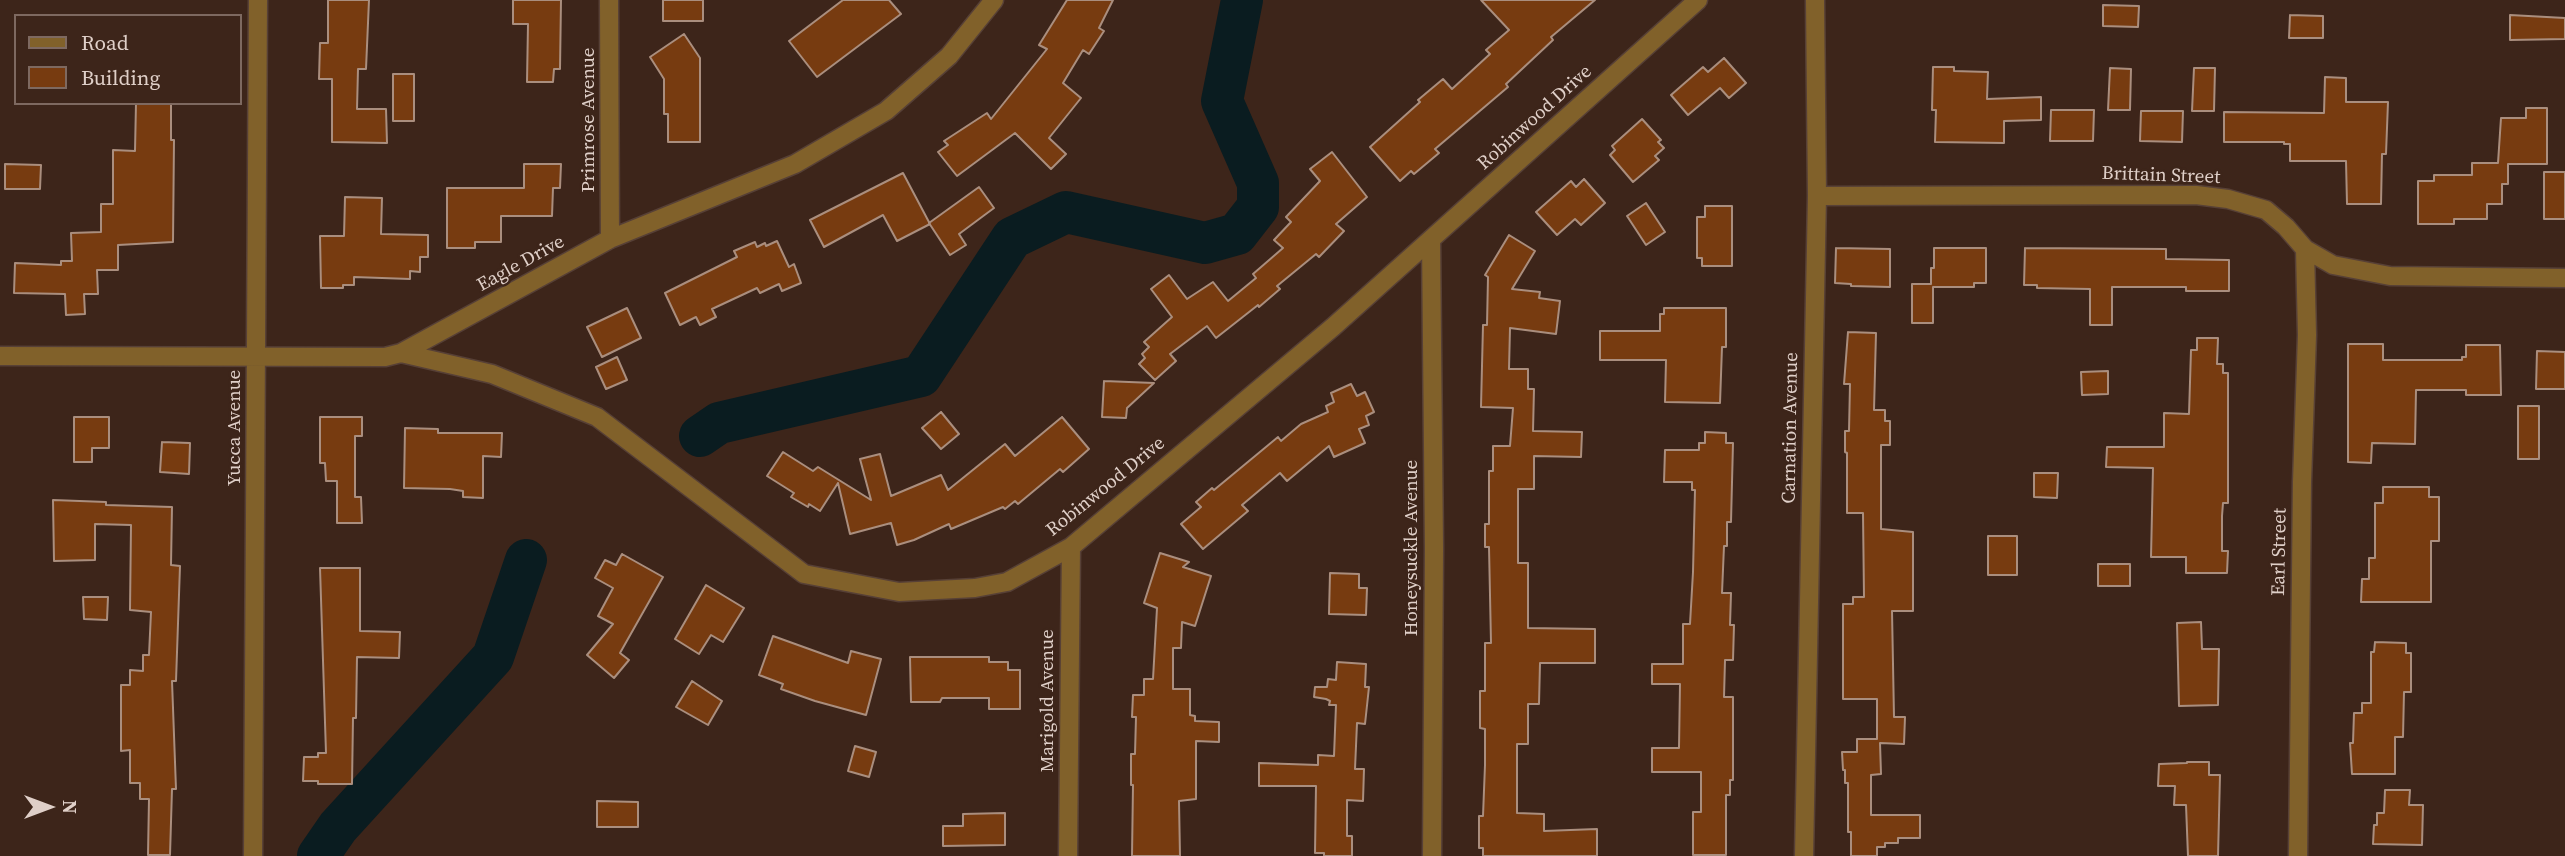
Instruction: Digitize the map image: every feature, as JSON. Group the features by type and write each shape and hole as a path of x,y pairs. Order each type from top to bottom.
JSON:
{"street":[{"name":"Yucca Avenue","path":"253,856 258,0"},
{"name":"Primrose Avenue","path":"609,0 610,239"},
{"name":"Eagle Drive","path":"0,356 385,357 401,353 610,239 795,164 886,111 949,56 994,0"},
{"name":"Robinwood Drive","path":"401,353 492,374 597,418 804,574 899,592 975,588 1007,582 1071,547 1332,327 1698,0"},
{"name":"Carnation Avenue","path":"1804,856 1817,196 1815,0"},
{"name":"Brittain Street","path":"1817,196 2196,195 2228,199 2266,210 2305,249 2333,265 2390,276 2565,278"},
{"name":"Honeysuckle Avenue","path":"1431,239 1434,536 1432,856"},
{"name":"Earl Street","path":"2298,856 2302,482 2307,335 2305,249"},
{"name":"Marigold Avenue","path":"1068,856 1071,547"}],"building":[{"path":"328,0 369,0 366,69 358,69 357,109 386,109 387,143 332,142 332,79 319,79 320,43 328,43"},
{"path":"513,0 561,0 560,69 554,69 553,82 527,82 528,24 513,24"},
{"path":"663,0 703,0 703,21 663,21"},
{"path":"843,0 889,0 901,14 817,77 789,41"},
{"path":"1067,0 1113,0 1099,28 1104,31 1089,54 1083,50 1063,83 1081,98 1049,138 1066,154 1051,169 1015,133 957,176 938,152 948,145 944,141 987,113 991,119 1047,49 1039,45"},
{"path":"1481,0 1595,0 1551,37 1553,40 1506,84 1508,87 1435,149 1439,153 1414,174 1411,171 1400,181 1370,147 1443,79 1452,89 1490,54 1486,50 1509,30"},
{"path":"2103,5 2139,6 2138,27 2103,26"},
{"path":"2290,15 2323,16 2323,38 2289,38"},
{"path":"2510,15 2565,18 2565,39 2510,40"},
{"path":"684,34 700,58 700,142 668,142 668,114 664,114 664,79 650,57"},
{"path":"1724,58 1746,83 1729,98 1720,88 1688,115 1671,95 1703,67 1708,72"},
{"path":"1933,67 1988,72 1987,99 2041,97 2041,120 2004,121 2004,143 1935,142 1936,110 1932,110"},
{"path":"2110,68 2131,69 2130,110 2108,110"},
{"path":"2194,68 2215,68 2214,111 2192,111"},
{"path":"393,74 414,74 414,121 393,121"},
{"path":"2325,77 2346,78 2346,102 2388,102 2386,154 2382,154 2381,204 2347,204 2346,161 2290,161 2290,144 2284,142 2224,142 2224,112 2324,113"},
{"path":"136,105 171,105 171,140 174,140 173,242 118,245 118,270 97,270 98,294 84,294 85,314 66,315 65,294 14,293 15,263 61,265 61,261 72,261 71,233 101,232 101,204 113,204 113,150 135,151"},
{"path":"2526,108 2547,108 2547,164 2508,164 2508,184 2502,184 2502,204 2487,204 2487,219 2454,219 2454,224 2418,224 2418,181 2434,181 2434,175 2472,175 2472,163 2498,163 2501,118 2526,118"},
{"path":"2051,110 2094,110 2093,141 2050,141"},
{"path":"2141,111 2183,111 2182,142 2140,141"},
{"path":"1642,119 1661,140 1658,142 1664,148 1655,156 1659,160 1633,182 1610,155 1615,150 1612,146"},
{"path":"1332,152 1367,197 1336,224 1344,231 1319,257 1316,254 1277,286 1280,289 1259,307 1258,305 1216,338 1207,326 1170,354 1176,361 1155,380 1139,364 1145,358 1142,354 1149,347 1144,342 1172,317 1151,289 1169,275 1187,299 1213,282 1228,301 1256,278 1253,274 1283,248 1274,240 1291,222 1286,217 1320,181 1310,169"},
{"path":"5,164 41,165 40,189 5,189"},
{"path":"524,164 561,164 560,188 553,188 552,216 501,216 501,242 475,242 475,248 447,248 447,188 524,188"},
{"path":"2544,172 2565,172 2565,219 2544,219"},
{"path":"903,173 930,224 897,241 883,215 824,247 810,220"},
{"path":"1584,179 1605,203 1581,225 1575,219 1557,235 1536,212 1571,181 1576,187"},
{"path":"979,187 994,208 959,234 966,245 950,255 929,223"},
{"path":"345,197 382,198 381,234 428,235 428,257 420,257 420,272 410,271 410,279 354,277 354,285 321,288 320,236 344,236"},
{"path":"1646,203 1665,232 1646,245 1627,216"},
{"path":"1705,206 1732,206 1732,266 1702,266 1702,258 1697,258 1697,217 1705,217"},
{"path":"1509,235 1535,251 1512,289 1540,292 1539,298 1560,301 1556,334 1510,328 1509,369 1528,369 1528,389 1534,389 1533,431 1582,432 1581,457 1534,456 1534,489 1518,489 1518,563 1528,563 1528,628 1595,629 1595,663 1540,663 1539,704 1528,704 1528,744 1517,744 1517,813 1544,814 1544,831 1597,829 1597,856 1483,856 1483,848 1479,848 1479,816 1483,816 1485,765 1485,729 1480,728 1480,691 1485,691 1485,643 1491,643 1489,547 1485,547 1485,524 1489,524 1489,471 1493,471 1493,446 1510,446 1513,408 1481,407 1483,325 1487,325 1488,277 1485,275"},
{"path":"777,241 789,267 794,264 801,283 782,291 779,284 760,293 757,288 712,309 716,317 700,325 696,317 680,325 665,293 737,257 734,251 755,242 757,247"},
{"path":"1836,248 1890,249 1890,287 1835,283"},
{"path":"1934,248 1986,248 1986,283 1974,283 1974,287 1933,287 1933,323 1912,323 1912,284 1931,284"},
{"path":"2025,248 2166,249 2166,259 2229,260 2229,291 2186,291 2186,287 2112,287 2112,325 2090,325 2090,289 2037,288 2037,285 2024,285"},
{"path":"627,308 641,338 602,357 587,327"},
{"path":"1664,308 1726,308 1726,347 1722,347 1720,403 1665,402 1666,360 1600,360 1600,331 1660,331 1660,314 1664,314"},
{"path":"1848,332 1876,333 1874,410 1885,410 1885,421 1890,421 1890,445 1881,445 1881,529 1913,532 1913,611 1892,611 1894,717 1905,717 1904,744 1880,743 1881,774 1871,775 1871,815 1920,815 1920,838 1898,838 1898,843 1885,843 1885,847 1877,847 1877,856 1851,856 1848,783 1845,783 1842,752 1857,752 1857,739 1877,739 1877,699 1843,699 1843,604 1853,604 1853,597 1864,597 1863,513 1847,513 1845,431 1849,431 1850,384 1844,384"},
{"path":"2197,338 2218,338 2217,364 2223,364 2223,373 2228,373 2228,503 2223,503 2222,516 2222,551 2228,551 2227,573 2186,573 2186,557 2151,557 2153,468 2106,467 2107,447 2164,447 2164,413 2189,414 2191,350 2197,350"},
{"path":"2348,344 2383,344 2383,360 2462,360 2462,357 2466,357 2466,345 2500,345 2501,395 2466,395 2466,390 2416,390 2415,444 2372,443 2371,463 2348,462"},
{"path":"2537,351 2565,352 2565,389 2536,389"},
{"path":"617,357 627,380 606,389 596,367"},
{"path":"2108,371 2108,394 2082,395 2081,372"},
{"path":"1104,381 1154,383 1127,408 1126,418 1102,417"},
{"path":"1351,384 1357,396 1365,392 1374,412 1366,416 1369,425 1359,429 1365,443 1334,457 1329,446 1287,481 1280,473 1242,505 1248,511 1203,549 1181,524 1201,507 1196,502 1278,437 1281,441 1301,424 1328,412 1326,406 1334,402 1331,393"},
{"path":"2518,406 2539,406 2539,459 2518,459"},
{"path":"941,412 959,434 941,449 922,428"},
{"path":"74,417 109,417 109,448 92,448 92,462 74,462"},
{"path":"320,417 362,417 362,436 355,436 355,497 361,497 362,523 337,523 337,481 326,481 325,463 320,463"},
{"path":"1062,417 1089,449 1063,472 1060,469 1018,504 1015,501 1005,509 1003,507 951,529 949,524 897,545 891,523 850,534 838,483 820,511 791,497 794,493 767,476 783,452 813,471 818,467 871,500 860,459 880,454 891,496 941,475 948,490 1005,444 1015,456"},
{"path":"405,428 438,429 438,433 502,433 501,457 483,456 483,498 463,497 463,491 450,489 404,488"},
{"path":"1705,432 1726,433 1726,443 1733,443 1731,522 1727,522 1722,593 1731,593 1730,625 1734,625 1733,660 1725,660 1724,697 1733,697 1733,780 1730,780 1730,795 1726,795 1726,855 1693,855 1693,812 1701,812 1701,772 1652,772 1652,748 1679,748 1680,684 1652,684 1652,664 1683,664 1683,624 1690,624 1693,572 1695,490 1692,490 1692,482 1664,482 1665,450 1699,450 1699,443 1705,443"},
{"path":"162,442 190,443 189,474 160,472"},
{"path":"2034,473 2058,473 2057,498 2034,497"},
{"path":"2383,487 2429,487 2429,497 2439,497 2439,541 2431,541 2431,602 2361,602 2362,579 2369,579 2369,558 2375,558 2375,503 2383,503"},
{"path":"53,500 172,507 171,565 180,566 176,681 172,681 176,789 172,789 170,855 148,855 149,799 140,799 140,783 130,783 130,750 121,751 121,685 130,685 130,670 143,671 143,655 149,655 151,612 130,610 131,525 95,524 95,560 54,561"},
{"path":"1988,536 2017,536 2017,575 1988,575"},
{"path":"1160,553 1189,562 1183,567 1211,576 1195,626 1182,622 1181,648 1173,648 1173,689 1190,689 1190,715 1195,716 1195,721 1219,722 1219,742 1196,741 1196,799 1179,801 1180,856 1132,856 1131,754 1135,754 1136,717 1132,717 1133,695 1144,695 1144,679 1153,679 1157,608 1144,603"},
{"path":"622,554 663,577 620,653 629,660 614,678 587,655 613,624 598,616 613,588 595,578 605,560 616,565"},
{"path":"2098,564 2130,564 2130,586 2098,586"},
{"path":"320,568 360,568 360,631 400,632 399,658 357,657 352,784 303,781 304,757 318,757 318,753 326,753"},
{"path":"1330,573 1359,574 1359,588 1367,588 1366,615 1329,614"},
{"path":"706,585 744,608 723,642 711,635 699,654 675,639"},
{"path":"83,597 108,597 107,620 84,619"},
{"path":"2201,622 2202,649 2219,649 2218,705 2179,706 2177,623"},
{"path":"773,636 848,663 851,651 881,659 866,715 781,689 783,684 759,675"},
{"path":"2375,642 2406,643 2406,653 2411,653 2411,692 2404,692 2403,737 2395,737 2395,774 2352,774 2350,743 2353,743 2354,713 2362,713 2362,703 2371,703 2371,652 2374,652"},
{"path":"910,657 989,657 989,662 1008,662 1008,670 1020,670 1020,709 989,709 989,698 942,698 940,702 911,702"},
{"path":"1337,662 1366,664 1365,687 1369,687 1365,724 1357,723 1355,769 1364,769 1363,801 1347,800 1347,836 1352,836 1352,856 1324,856 1324,853 1315,853 1316,786 1259,786 1259,763 1318,765 1318,755 1334,756 1336,705 1329,705 1330,701 1314,697 1315,687 1327,687 1328,679 1336,680"},
{"path":"692,681 722,701 708,725 676,707"},
{"path":"855,746 876,752 869,777 848,771"},
{"path":"2209,762 2209,775 2220,775 2218,856 2188,856 2186,805 2174,805 2175,786 2158,786 2159,764"},
{"path":"2385,790 2410,790 2409,805 2423,805 2422,845 2373,844 2377,813 2384,813"},
{"path":"597,801 638,802 638,827 597,827"},
{"path":"1005,813 1005,845 943,846 943,826 963,826 963,814"}],"waterway":[{"path":"700,436 719,423 921,376 1012,238 1066,212 1205,243 1237,234 1258,207 1258,183 1222,101 1242,0"},
{"path":"318,856 338,827 493,657 526,560"}]}
